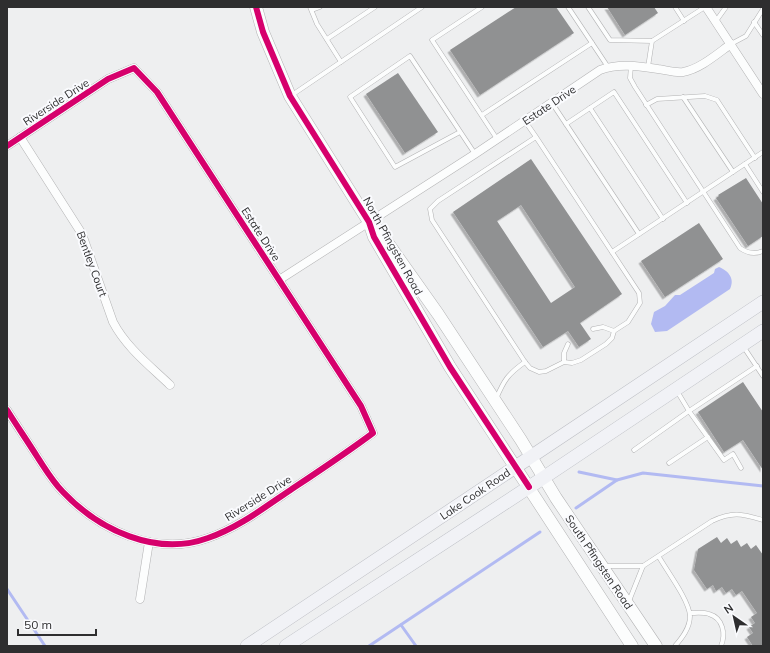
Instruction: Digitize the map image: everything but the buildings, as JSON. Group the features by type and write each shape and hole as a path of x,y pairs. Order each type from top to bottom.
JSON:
{"main road":[{"name":"Lake Cook Road","path":"247,646 763,302"},
{"path":"286,646 543,478 763,330"}],"street":[{"name":"North Pfingsten Road","path":"256,7 263,32 290,96 369,222 374,237 450,367 529,487"},
{"path":"706,7 763,94"},
{"name":"Estate Drive","path":"279,280 475,154 600,70 608,67 631,66 683,72 696,67 731,44"},
{"name":"Estate Drive","path":"116,76 134,68 156,92 361,406 373,433"},
{"name":"Riverside Drive","path":"7,146 116,76"},
{"name":"Bentley Court","path":"20,137 77,224 82,234 113,322 120,335 127,344 170,385"},
{"name":"North Pfingsten Road","path":"369,222 380,232 434,308 521,440 530,458 543,478"},
{"name":"Riverside Drive","path":"7,410 52,479 67,496 107,527 124,535 150,542 168,544 184,544 207,539 233,527 348,452 373,433"},
{"name":"South Pfingsten Road","path":"543,478 656,646"},
{"name":"South Pfingsten Road","path":"529,487 632,646"},
{"path":"140,599 150,542"}],"lane":[{"path":"320,7 311,9 317,24 341,62"},
{"path":"326,39 375,7"},
{"path":"290,96 422,7"},
{"path":"482,7 432,40 497,139"},
{"path":"568,7 608,67"},
{"path":"588,7 610,40 652,41 706,7"},
{"path":"675,7 684,21"},
{"path":"716,21 726,7"},
{"path":"731,44 746,36 763,9"},
{"path":"754,22 763,35"},
{"path":"648,67 652,41"},
{"path":"482,115 592,43"},
{"path":"460,132 395,167 350,97 410,56 475,154"},
{"path":"631,66 630,78 646,105 740,248 746,252 752,253 763,251"},
{"path":"566,124 614,92 687,203"},
{"path":"646,105 657,99 683,97 705,96 717,100 754,158"},
{"path":"683,97 733,172"},
{"path":"552,103 639,234"},
{"path":"590,108 663,219"},
{"path":"525,121 536,137 639,293 640,303 628,322 614,331 612,338 606,344 581,360 572,363 564,362 546,371 539,372 530,368 525,362 432,220 430,209 438,201 536,137"},
{"path":"612,252 762,153 763,159"},
{"path":"745,164 763,192"},
{"path":"593,328 603,327 614,331"},
{"path":"564,362 564,353 568,344"},
{"path":"742,344 763,376"},
{"path":"495,401 508,375 525,362"},
{"path":"634,450 757,366"},
{"path":"675,389 724,460 733,454 742,468"},
{"path":"669,462 708,437"},
{"path":"602,566 643,566 659,557 712,521 723,516 741,514 763,520"},
{"path":"659,557 682,594 690,613 689,625 685,634 674,646"},
{"path":"627,604 643,566"},
{"path":"690,613 709,614 716,618 724,631 721,646"}],"water":[{"path":"719,267 726,271 730,276 732,282 730,289 667,331 655,332 651,324 654,312 665,306 675,295 680,295 714,273 715,269"}],"waterway":[{"path":"579,472 617,480"},
{"path":"576,508 617,480 643,473 763,486"},
{"path":"369,646 540,532"},
{"path":"7,589 45,646"},
{"path":"401,625 416,646"}],"cycle path":[{"path":"256,7 263,32 290,96 369,222 374,237 450,367 529,487"},
{"path":"7,146 108,79 134,68 157,92 361,406 373,433 239,524 208,538 188,543 168,544 149,542 130,536 111,528 77,506 53,480 7,410"}]}
